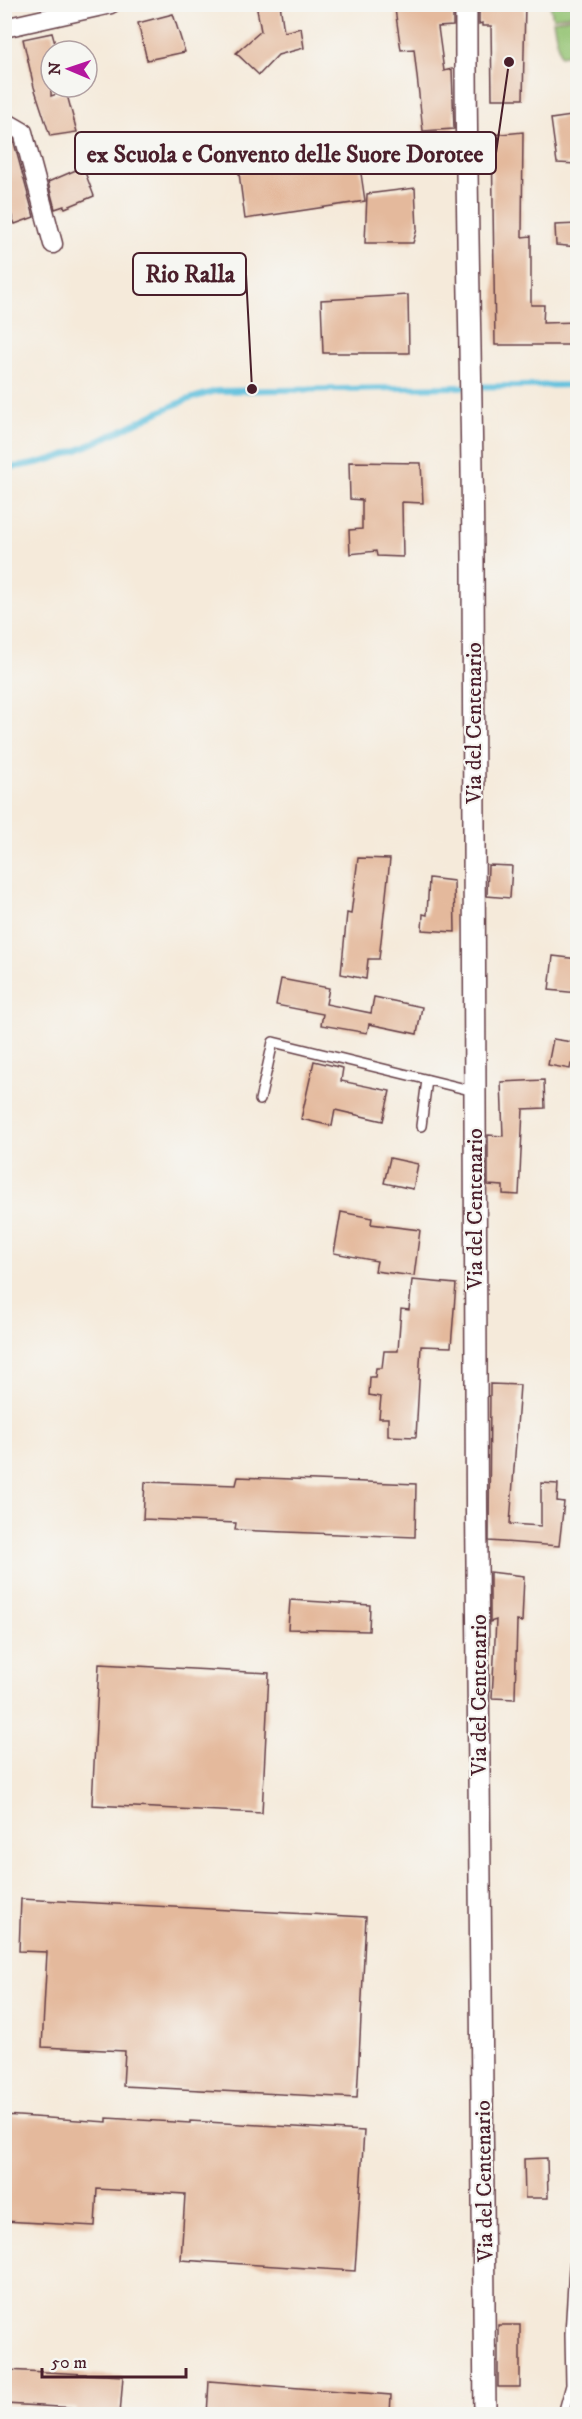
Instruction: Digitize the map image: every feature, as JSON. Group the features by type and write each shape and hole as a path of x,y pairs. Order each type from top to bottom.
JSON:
{"street":[{"path":"4,28 111,4"},
{"name":"Via del Centenario","path":"466,4 465,141 472,373 474,1091 485,2415"},
{"path":"4,121 23,132 53,244"}],"lane":[{"path":"339,155 465,141"},
{"path":"260,1100 273,1042 474,1091"},
{"path":"421,1126 427,1080"},
{"path":"563,2415 571,2385 570,2334 574,2267 578,2248"}],"green space":[{"path":"550,5 577,5 577,14 553,18"},
{"path":"577,16 577,53 560,56 553,21"}],"building":[{"path":"256,4 280,4 284,32 301,28 304,48 278,55 259,75 236,53 261,31"},
{"path":"422,4 453,4 453,26 438,27 444,71 452,69 454,129 423,131 414,49 401,50 395,9"},
{"path":"479,4 525,4 523,99 492,99 491,26 479,24"},
{"path":"173,14 185,52 147,60 138,23"},
{"path":"52,33 54,39 39,39 39,99 68,99 77,132 50,136 34,87 23,39"},
{"path":"578,115 578,164 557,163 551,119"},
{"path":"523,132 522,237 531,236 531,305 544,305 543,323 578,322 578,345 495,345 492,135"},
{"path":"4,134 13,139 34,217 15,224 4,196"},
{"path":"284,144 288,165 359,160 365,201 245,219 239,173 269,166 268,147"},
{"path":"83,167 94,196 65,208 64,206 55,209 48,182"},
{"path":"415,188 417,229 413,243 365,243 367,194"},
{"path":"578,224 578,247 556,245 555,225"},
{"path":"408,295 409,353 323,353 321,300"},
{"path":"349,462 421,463 423,503 402,502 403,557 377,556 376,551 350,554 349,530 362,529 362,500 350,499"},
{"path":"358,858 390,859 379,959 368,959 366,979 341,974 347,913 351,914"},
{"path":"488,865 512,866 510,898 487,896"},
{"path":"429,878 454,881 455,932 422,930 423,914 427,915"},
{"path":"553,956 578,959 578,993 549,990"},
{"path":"281,979 329,988 326,1004 371,1013 374,997 422,1007 417,1034 369,1024 367,1033 321,1025 323,1014 276,1005"},
{"path":"553,1039 578,1043 578,1065 571,1064 570,1069 548,1065"},
{"path":"314,1061 343,1068 341,1081 390,1091 383,1121 335,1110 332,1126 301,1119"},
{"path":"544,1080 545,1108 523,1109 519,1195 503,1194 503,1186 488,1185 488,1135 503,1136 501,1082"},
{"path":"390,1158 418,1164 413,1189 384,1183"},
{"path":"341,1212 372,1218 371,1224 420,1230 414,1276 375,1271 377,1261 334,1253"},
{"path":"412,1280 456,1284 451,1347 421,1346 416,1437 388,1436 388,1418 379,1418 381,1397 369,1395 370,1377 375,1377 376,1368 382,1368 384,1351 398,1351 401,1309 409,1310"},
{"path":"490,1384 520,1385 510,1524 541,1526 541,1483 558,1484 557,1501 564,1502 559,1546 489,1541"},
{"path":"238,1477 416,1484 415,1537 235,1530 236,1523 143,1519 145,1482 236,1485"},
{"path":"490,1572 524,1576 522,1622 517,1621 515,1699 492,1698 496,1620 490,1622"},
{"path":"290,1600 370,1605 369,1631 288,1629"},
{"path":"99,1664 269,1673 262,1813 92,1805"},
{"path":"21,1899 366,1917 357,2098 123,2086 125,2051 42,2047 47,1952 19,1951"},
{"path":"4,2115 107,2122 107,2118 364,2131 355,2271 181,2260 185,2194 97,2189 95,2226 4,2221"},
{"path":"547,2158 548,2198 525,2198 524,2159"},
{"path":"498,2325 520,2325 520,2387 498,2387"},
{"path":"6,2370 123,2376 120,2415 76,2415 77,2408 5,2404"},
{"path":"209,2381 391,2395 390,2415 207,2415"}],"waterway":[{"path":"4,468 50,460 93,444 191,398 216,391 578,385"}],"place":[{"name":"ex Scuola e Convento delle Suore Dorotee","path":"509,62"},
{"name":"Rio Ralla","path":"252,389"}]}
